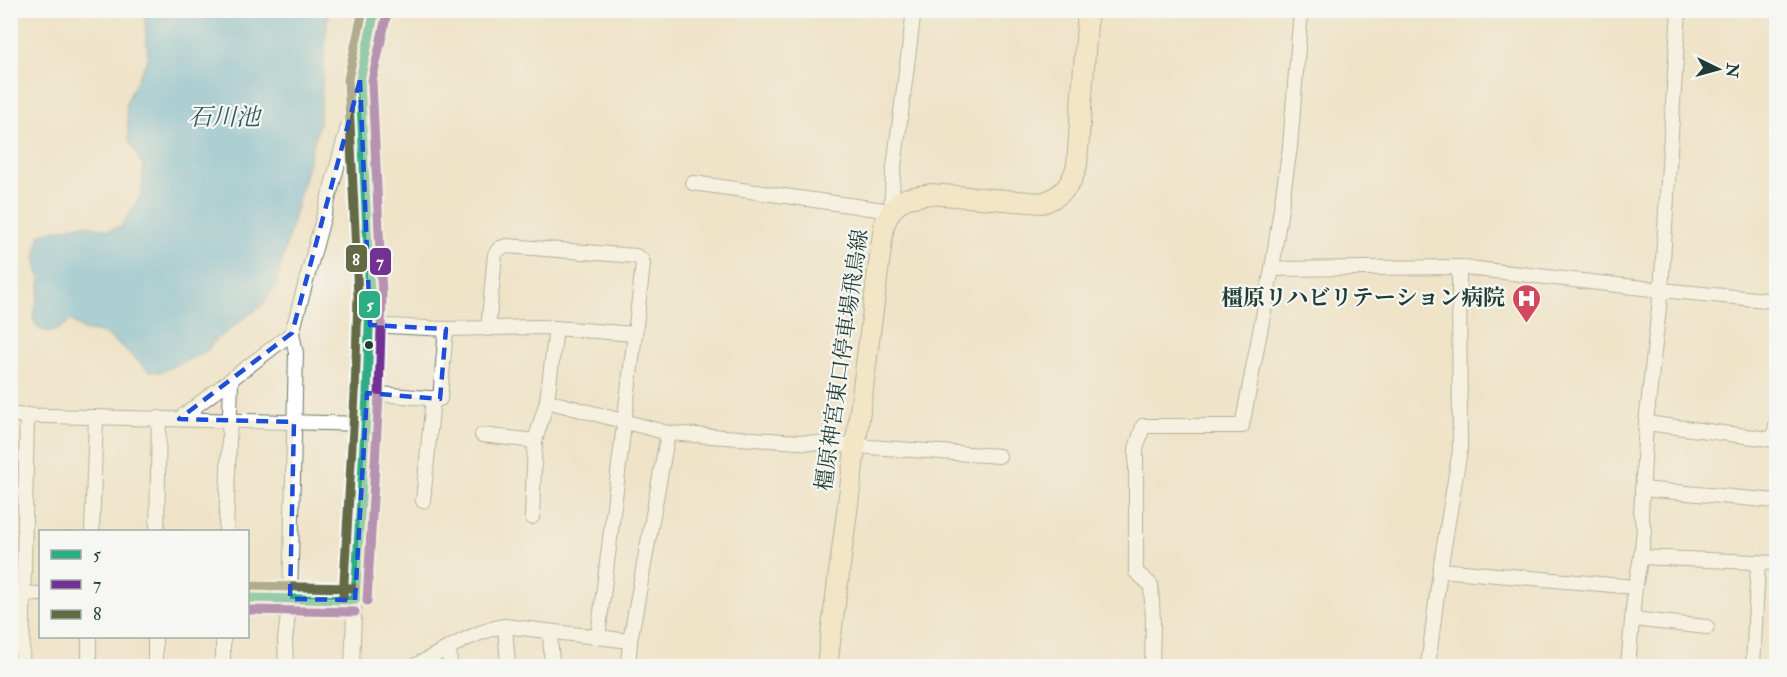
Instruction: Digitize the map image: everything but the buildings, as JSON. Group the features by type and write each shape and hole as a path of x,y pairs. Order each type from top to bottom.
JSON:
{"main road":[{"name":"橿原神宮東口停車場飛鳥線","path":"827,666 882,232 891,211 908,198 930,194 1042,203 1062,192 1072,180 1077,165 1088,10"}],"street":[{"path":"286,666 285,640 290,598 296,353 292,333 360,80 375,10"},
{"path":"693,183 891,211 893,175 915,10"},
{"path":"1152,666 1153,621 1150,585 1136,572 1136,449 1143,426 1242,426 1272,269 1290,147 1301,10"},
{"path":"1628,666 1635,587 1644,530 1641,514 1646,423 1660,290 1679,10"},
{"path":"352,666 370,325 360,80"},
{"path":"488,329 495,254 500,248 507,246 636,256 641,259 643,264 598,638"},
{"path":"1272,269 1459,267 1776,301"},
{"path":"1428,666 1440,570 1460,450 1459,267"},
{"path":"370,325 446,329 556,328 635,334"},
{"path":"532,517 535,441 548,401 556,328"},
{"path":"367,393 440,399 446,329"},
{"path":"179,419 292,333"},
{"path":"226,530 231,381"},
{"path":"423,501 433,398"},
{"path":"548,401 668,433 999,456"},
{"path":"10,415 366,424"},
{"path":"22,666 17,593 27,416"},
{"path":"92,530 96,417"},
{"path":"157,530 159,418"},
{"path":"1646,423 1775,440 1776,424"},
{"path":"628,666 630,641 668,433"},
{"path":"482,435 535,441"},
{"path":"1642,489 1776,501"},
{"path":"1641,556 1776,562"},
{"path":"1752,666 1758,562"},
{"path":"1440,570 1635,587"},
{"path":"17,593 39,594"},
{"path":"249,598 355,600"},
{"path":"1632,619 1707,627"},
{"path":"414,666 495,628 505,626 630,641"},
{"path":"505,626 508,666"},
{"path":"550,633 552,666"},
{"path":"89,638 89,666"},
{"path":"155,638 155,666"},
{"path":"223,638 223,666"},
{"path":"450,650 450,666"}],"highlighted area":[{"path":"360,80 370,325 446,329 440,399 367,393 355,600 290,599 294,422 179,419 292,333"}],"water":[{"name":"石川池","path":"144,11 328,11 319,123 275,287 265,303 214,341 207,351 160,372 149,371 123,347 103,333 83,330 71,320 56,330 39,329 33,319 41,282 35,258 40,234 84,224 108,230 121,227 141,196 144,167 129,140 126,103 148,58"}],"transit line":[{"name":"8","path":"343,599 355,394 358,296 348,79 363,10"},
{"name":"5","path":"355,600 367,395 370,296 360,80 375,10"},
{"name":"7","path":"367,601 379,395 382,296 372,81 387,13"},
{"name":"8","path":"249,586 355,588"},
{"name":"5","path":"249,598 355,600"},
{"name":"7","path":"249,610 355,612"}],"place":[{"name":"橿原リハビリテーション病院","path":"1526,324"}]}
